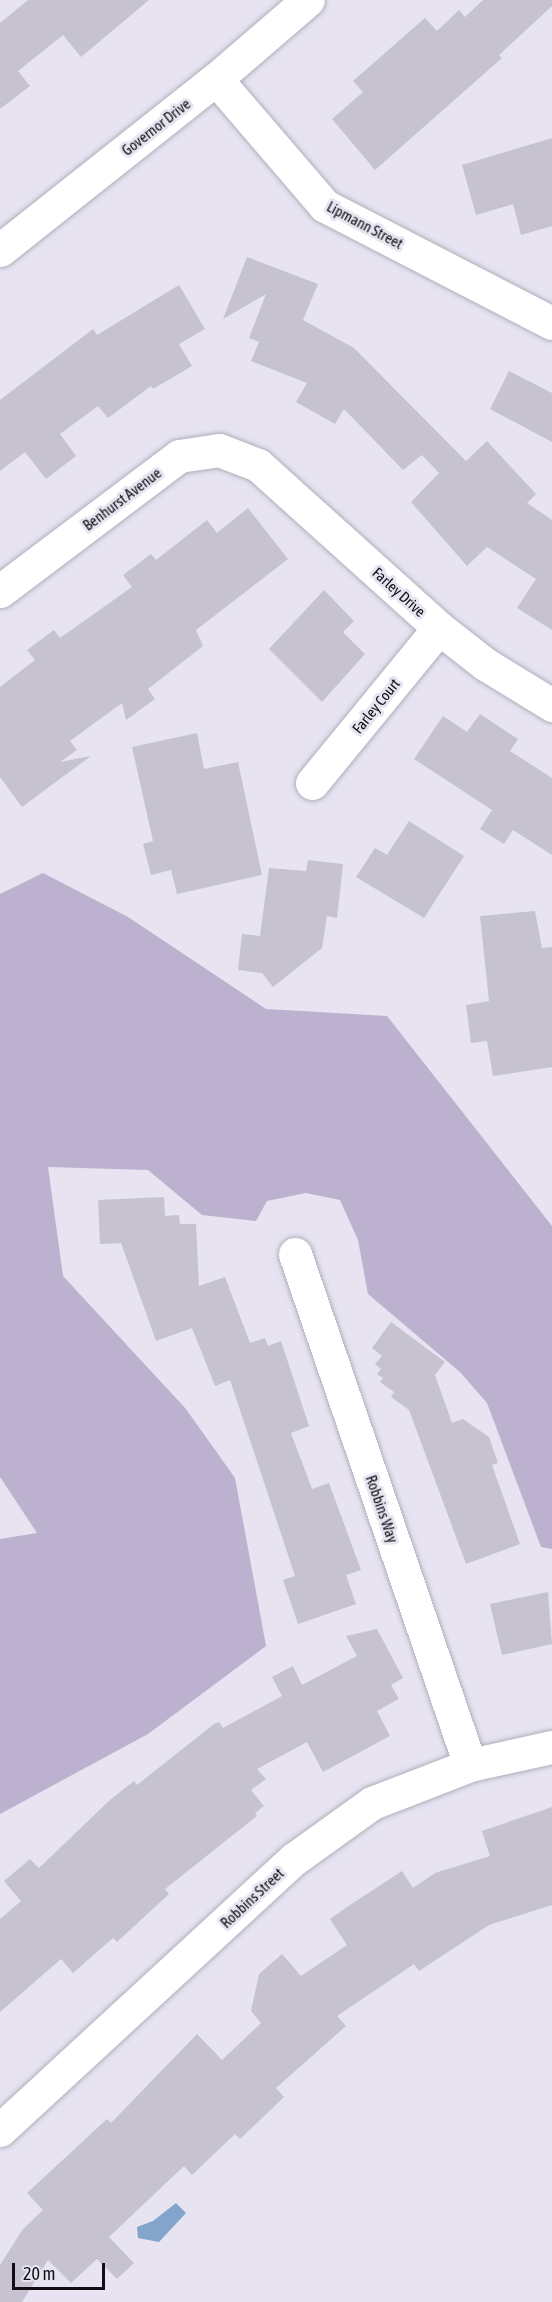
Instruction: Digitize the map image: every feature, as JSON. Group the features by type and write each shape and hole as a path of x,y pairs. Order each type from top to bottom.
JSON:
{"street":[{"name":"Governor Drive","path":"0,250 216,79 308,0"},
{"name":"Lipmann Street","path":"216,79 325,206 552,323"},
{"name":"Benhurst Avenue","path":"1,587 179,456 219,450 258,465"},
{"name":"Farley Drive","path":"258,465 439,628 485,664 552,705"},
{"name":"Farley Court","path":"312,783 439,628"},
{"name":"Robbins Way","path":"295,1254 470,1765"},
{"name":"Robbins Street","path":"0,2130 294,1859 372,1803 470,1765 552,1747"}],"shaded area":[{"path":"43,873 128,917 266,1009 387,1016 552,1226 552,1549 541,1547 487,1403 460,1372 368,1294 358,1240 340,1200 306,1193 267,1201 256,1221 202,1215 148,1170 48,1167 63,1276 186,1409 235,1478 266,1646 148,1734 0,1814 0,1539 37,1533 0,1477 0,894"}],"water":[{"path":"176,2203 186,2213 159,2242 138,2238 137,2227 153,2221"}],"building":[{"path":"28,0 149,0 81,57 63,35 18,71 30,86 0,109 0,23"},
{"path":"483,0 552,0 552,6 499,55 502,58 375,170 332,119 363,92 353,81 425,18 437,31 459,10 465,17"},
{"path":"552,138 552,226 521,235 513,204 476,215 462,165"},
{"path":"247,257 318,284 303,320 354,348 466,461 487,441 536,494 527,503 552,520 552,630 517,608 536,579 487,547 467,566 411,502 439,473 422,455 403,470 344,409 335,424 296,402 307,383 251,361 259,342 249,338 266,294 223,319"},
{"path":"179,285 205,329 179,344 192,366 153,389 151,386 108,418 98,406 60,434 76,456 46,479 25,452 0,471 0,400 93,329 97,335"},
{"path":"509,371 552,393 552,442 490,409"},
{"path":"248,508 288,559 196,630 203,646 148,689 155,699 126,720 122,703 70,741 77,750 60,762 91,756 22,807 0,777 0,687 35,660 27,650 54,630 60,638 132,587 123,575 151,554 156,560 207,520 217,533"},
{"path":"324,590 354,621 343,632 365,654 322,702 269,649"},
{"path":"480,714 518,739 510,751 552,778 552,855 513,830 504,844 480,829 492,810 414,759 443,716 467,732"},
{"path":"197,733 204,769 238,762 262,875 177,894 171,870 151,875 143,844 153,841 132,747"},
{"path":"409,821 464,856 424,918 356,877 375,848 387,855"},
{"path":"308,860 343,864 337,918 327,916 322,948 273,987 262,973 238,970 242,934 260,936 269,868 306,871"},
{"path":"535,911 542,948 552,947 552,1067 493,1076 487,1041 471,1043 466,1005 489,1001 480,916"},
{"path":"164,1197 165,1216 179,1215 180,1224 196,1224 199,1286 225,1277 250,1343 265,1338 268,1346 281,1341 309,1426 291,1433 312,1489 329,1483 361,1570 346,1575 356,1604 298,1624 283,1580 295,1576 230,1380 215,1386 192,1328 156,1341 121,1243 100,1244 98,1200"},
{"path":"391,1322 445,1362 435,1375 452,1423 463,1419 489,1437 498,1463 492,1465 520,1544 466,1564 409,1410 391,1397 394,1392 380,1382 383,1378 377,1374 381,1369 375,1364 382,1356 372,1348"},
{"path":"548,1592 552,1644 502,1655 490,1604"},
{"path":"377,1629 403,1678 391,1685 399,1699 377,1711 390,1736 323,1772 307,1742 257,1769 266,1779 251,1790 264,1806 255,1813 257,1816 165,1889 169,1894 117,1942 113,1938 73,1973 61,1959 0,2012 0,1919 21,1901 4,1881 30,1859 39,1868 111,1799 134,1781 137,1785 214,1724 219,1722 223,1728 282,1696 272,1677 293,1666 302,1685 357,1656 346,1636"},
{"path":"552,1807 552,1905 489,1925 419,1971 414,1964 337,2016 346,2026 276,2088 284,2097 240,2139 235,2134 192,2175 184,2166 109,2237 134,2263 117,2279 97,2259 71,2283 48,2260 22,2302 0,2302 0,2265 23,2229 43,2210 27,2193 107,2119 111,2123 197,2034 222,2060 261,2023 251,2011 259,1974 282,1954 301,1976 347,1945 330,1919 350,1905 402,1871 413,1888 435,1873 490,1856 482,1831"}]}
